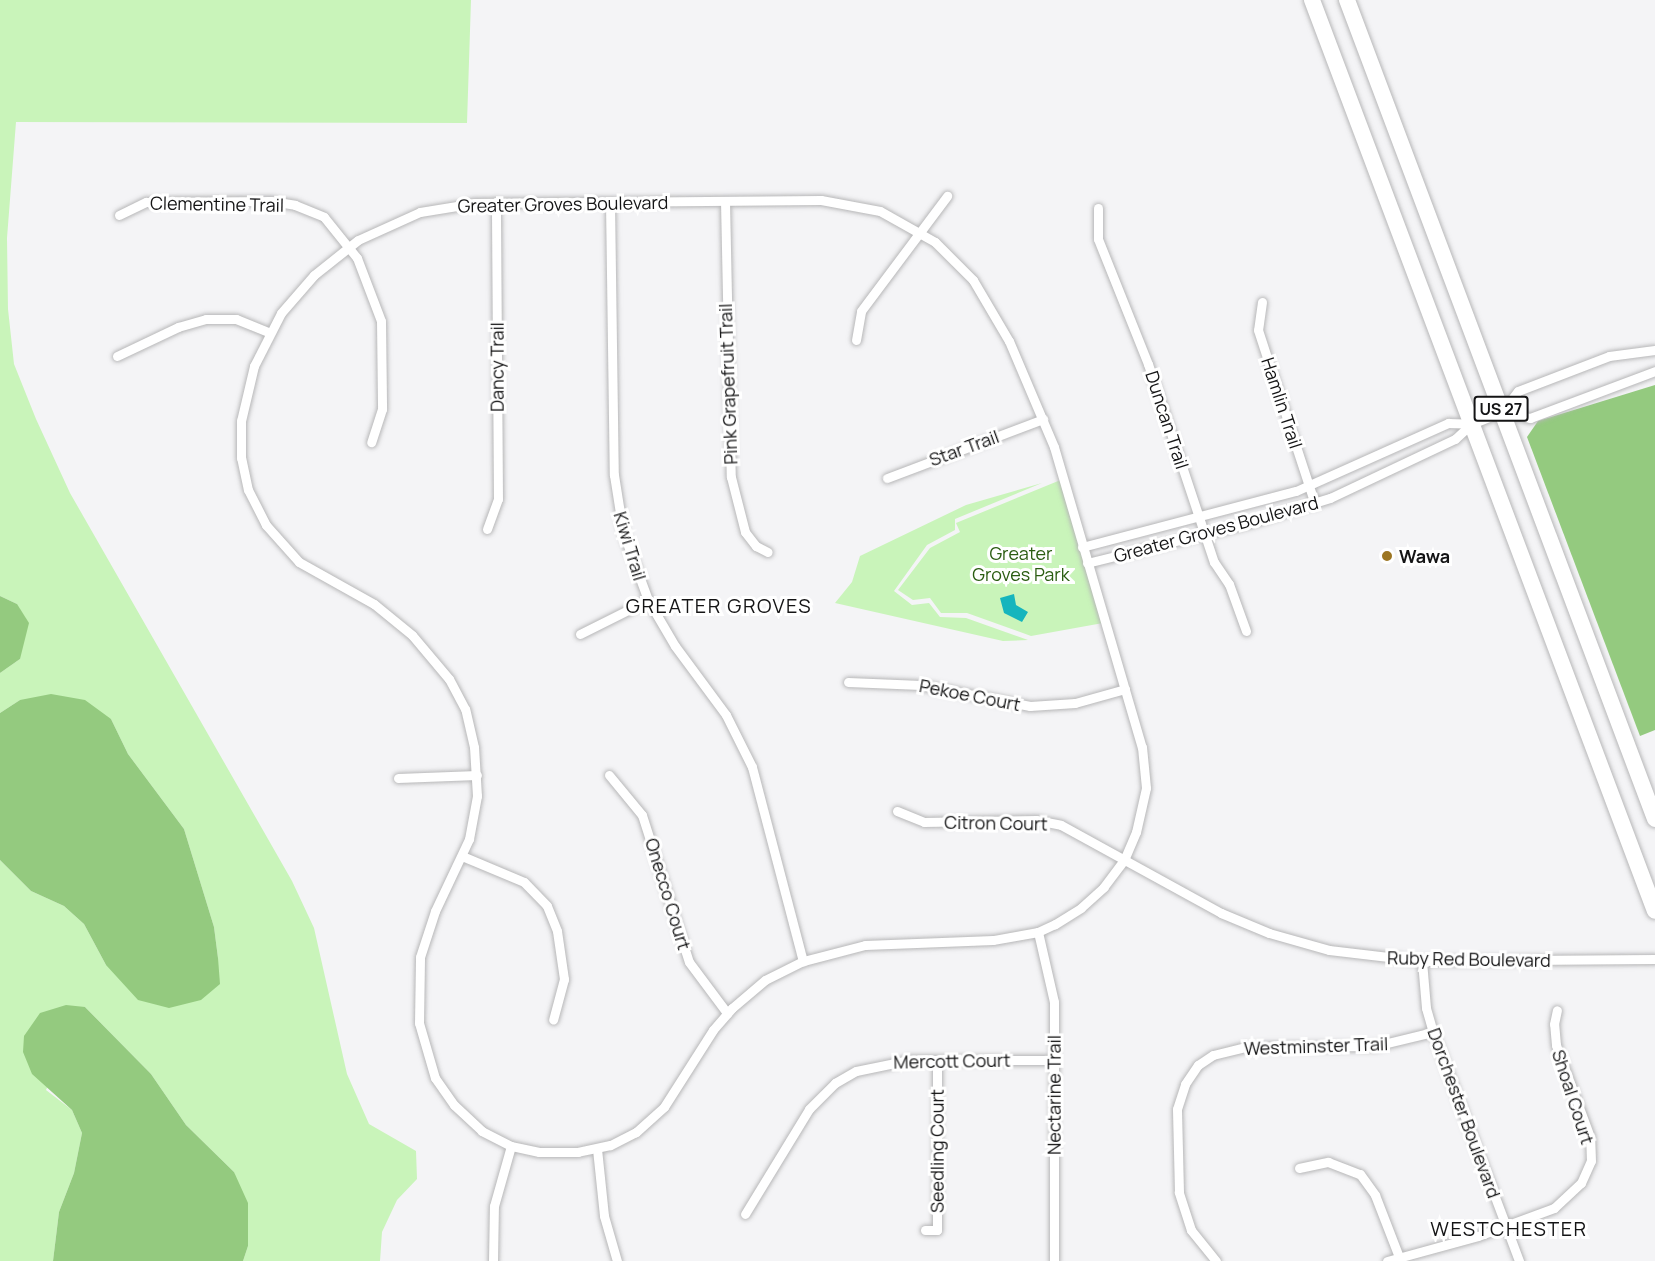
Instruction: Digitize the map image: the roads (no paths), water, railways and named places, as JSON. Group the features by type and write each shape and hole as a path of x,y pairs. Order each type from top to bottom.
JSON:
{"highway":[{"name":"US 27","path":"1312,0 1655,911"},
{"name":"US 27","path":"1347,0 1655,819"},
{"path":"1589,736 1605,750 1655,882"}],"street":[{"path":"856,340 861,311 947,196"},
{"name":"Pink Grapefruit Trail","path":"725,201 731,477 745,532 756,546 768,552"},
{"name":"Clementine Trail","path":"119,215 146,202 279,202 324,217 350,245 371,288 381,321 382,409 371,442"},
{"name":"Greater Groves Boulevard","path":"495,202 852,203 889,214 920,231 949,253 973,280 1009,341 1043,419 1142,747 1146,788 1144,809 1124,860 1089,902 1038,932 993,940 865,945 803,961 765,980 727,1013 664,1107 636,1132 597,1149 558,1153 512,1146 482,1131 442,1090 427,1059 419,1023 420,957 435,911 462,856 471,829 477,776 465,709 432,656 374,604 299,562 276,540 257,510 243,472 239,439 247,390 269,333 299,291 350,245 420,213 495,202"},
{"name":"Dancy Trail","path":"487,529 498,499 495,202"},
{"name":"Kiwi Trail","path":"610,202 614,475 623,532 648,600 670,639 726,715 744,750 760,792 803,961"},
{"name":"Duncan Trail","path":"1098,208 1098,239 1148,364 1214,562 1229,584 1246,631"},
{"name":"Hamlin Trail","path":"1262,302 1258,330 1315,504"},
{"path":"117,356 178,327 206,319 236,319 269,333"},
{"path":"1655,350 1609,356 1518,391 1502,412 1530,418 1655,371"},
{"name":"Greater Groves Boulevard","path":"1082,547 1309,486 1448,423 1471,424 1502,412"},
{"name":"Star Trail","path":"887,478 1043,419"},
{"name":"Greater Groves Boulevard","path":"1087,563 1315,504 1455,440 1471,424"},
{"path":"580,634 648,600"},
{"name":"Pekoe Court","path":"848,682 921,685 1030,706 1075,703 1125,690"},
{"name":"Onecco Court","path":"609,775 642,815 689,962 727,1013"},
{"path":"398,778 477,776"},
{"name":"Citron Court","path":"897,811 924,822 1052,823 1124,860"},
{"path":"462,856 524,882 547,906 558,939 564,980 553,1020"},
{"name":"Ruby Red Boulevard","path":"1124,860 1212,909 1269,933 1329,950 1422,961 1655,959"},
{"name":"Nectarine Trail","path":"1038,932 1051,981 1054,1060 1054,1261"},
{"name":"Dorchester Boulevard","path":"1422,961 1426,1008 1433,1032 1519,1261"},
{"name":"Shoal Court","path":"1506,1226 1554,1208 1581,1183 1591,1161 1590,1137 1556,1045 1554,1024 1557,1010"},
{"name":"Westminster Trail","path":"1216,1261 1191,1230 1179,1192 1177,1109 1185,1084 1198,1065 1214,1055 1246,1047 1375,1046 1433,1032"},
{"name":"Seedling Court","path":"925,1230 936,1230 936,1060"},
{"name":"Mercott Court","path":"745,1214 804,1116 835,1083 884,1062 1054,1060"},
{"path":"493,1261 494,1206 512,1146"},
{"path":"597,1149 604,1216 617,1261"},
{"path":"1299,1168 1328,1162 1360,1174 1375,1195 1398,1257"},
{"path":"1387,1261 1506,1226"}],"water":[{"path":"1014,594 1016,605 1028,612 1022,622 1004,613 1000,598"}],"place":[{"name":"Wawa","path":"1387,556"}],"district":[{"name":"GREATER GROVES","path":"719,605"},
{"name":"WESTCHESTER","path":"1509,1228"}],"park label":[{"name":"Greater Groves Park","path":"1021,564"}]}
